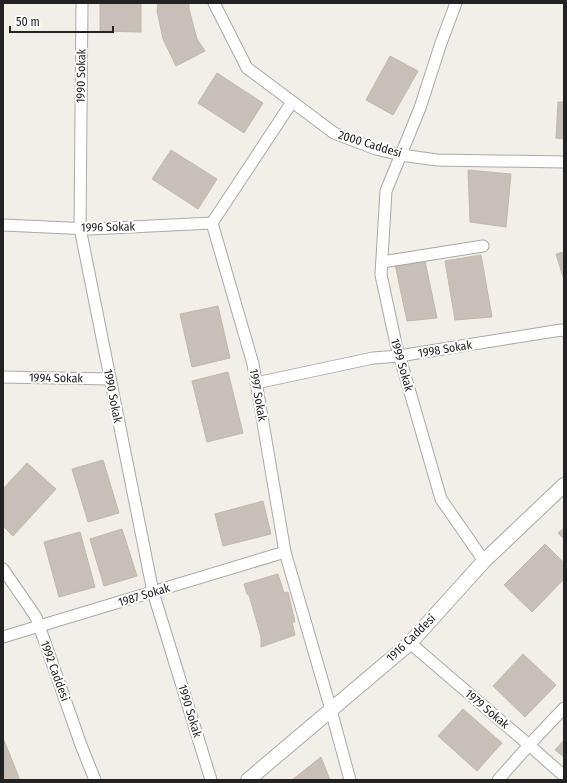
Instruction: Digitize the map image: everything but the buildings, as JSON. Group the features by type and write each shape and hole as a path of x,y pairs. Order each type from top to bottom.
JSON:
{"street":[{"name":"1990 Sokak","path":"82,3 80,228 153,592 211,780"},
{"name":"2000 Caddesi","path":"214,3 247,68 334,133 376,149 401,155 437,160 564,162"},
{"name":"1999 Sokak","path":"456,3 441,43 420,108 386,191 381,275 399,356 441,499 484,562"},
{"path":"212,223 292,102"},
{"name":"1996 Sokak","path":"3,225 80,228 212,223"},
{"name":"1997 Sokak","path":"212,223 253,364 285,552 350,780"},
{"path":"382,262 483,246"},
{"name":"1998 Sokak","path":"256,383 373,358 399,356 561,330 564,331"},
{"name":"1994 Sokak","path":"3,377 110,379"},
{"name":"1916 Caddesi","path":"248,780 410,643 484,562 564,485"},
{"name":"1987 Sokak","path":"3,637 285,552"},
{"name":"1992 Caddesi","path":"3,569 36,617 93,779"},
{"name":"1979 Sokak","path":"410,643 564,776"},
{"path":"498,780 564,708"}]}
